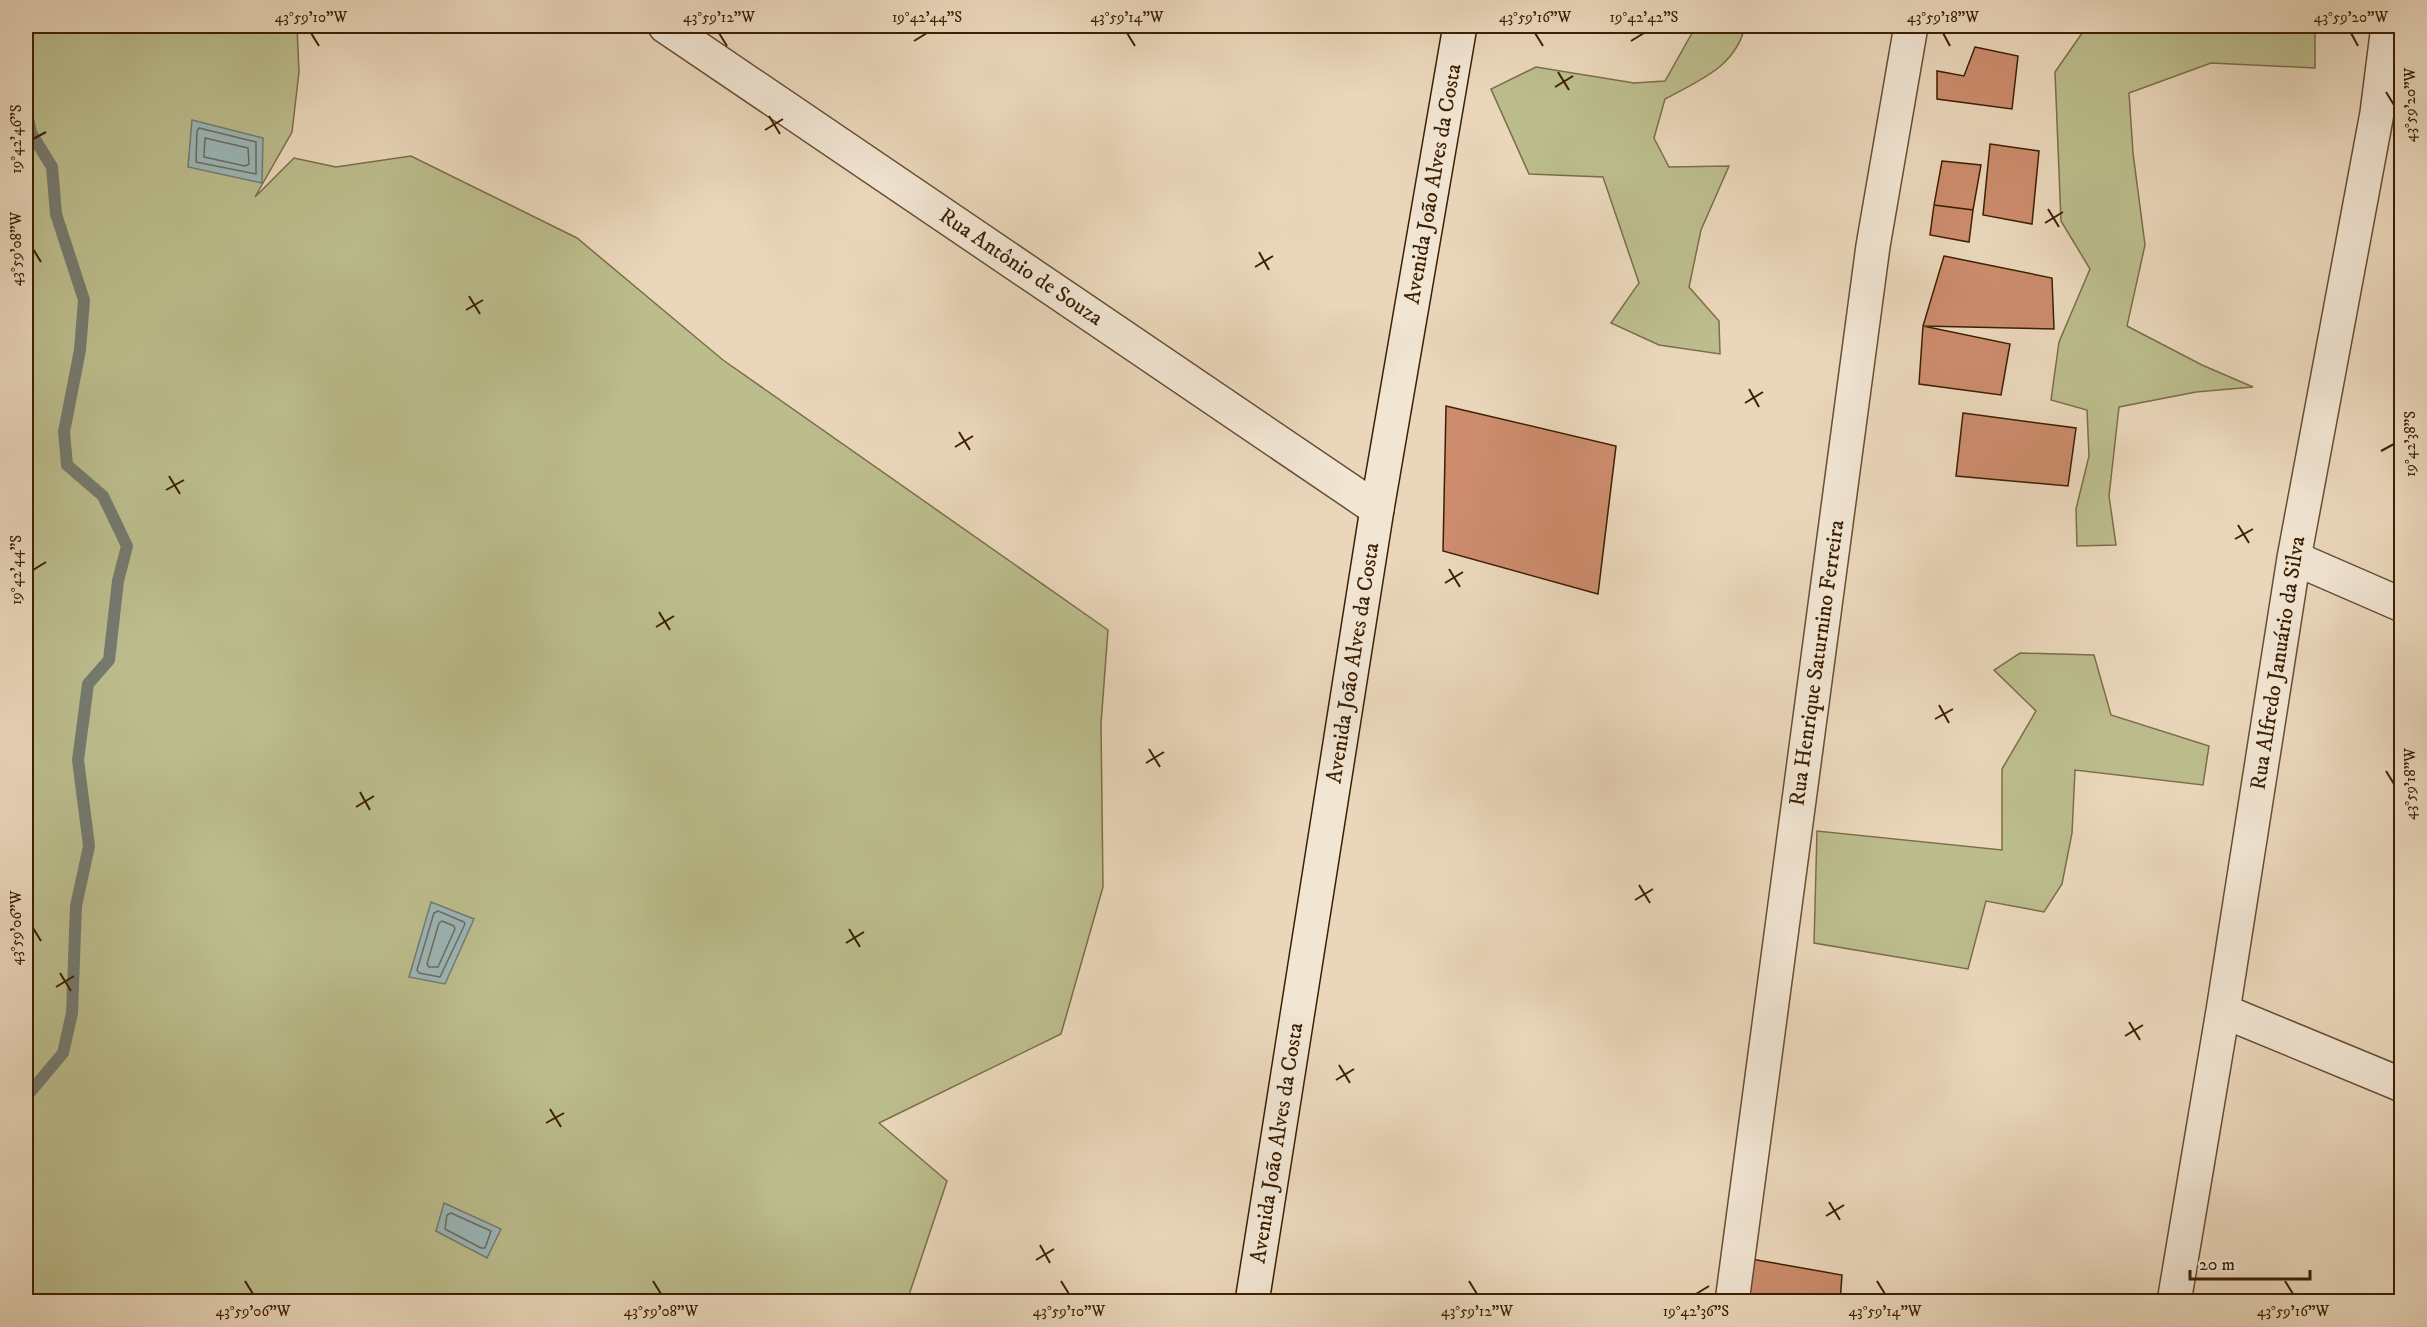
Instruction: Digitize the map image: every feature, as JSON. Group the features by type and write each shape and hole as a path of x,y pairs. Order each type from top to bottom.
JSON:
{"street":[{"name":"Rua Antônio de Souza","path":"665,26 1377,508"},
{"name":"Avenida João Alves da Costa","path":"1252,1302 1377,508 1460,26"},
{"name":"Rua Henrique Saturnino Ferreira","path":"1732,1302 1873,246 1911,26"},
{"name":"Rua Alfredo Januário da Silva","path":"2174,1302 2223,1011 2294,558 2389,118 2388,26"},
{"path":"2294,558 2402,605"},
{"path":"2223,1011 2402,1085"}],"green space":[{"path":"26,26 297,26 299,72 292,132 255,197 294,158 336,167 411,156 577,238 723,360 1108,630 1101,724 1103,887 1061,1034 879,1123 947,1181 907,1301 26,1301"},
{"path":"1696,26 1745,26 1733,52 1724,62 1702,79 1665,99 1654,138 1669,167 1729,166 1701,230 1689,287 1719,321 1720,354 1659,345 1611,323 1639,283 1603,177 1529,174 1491,89 1536,67 1634,83 1665,81"},
{"path":"2087,26 2273,26 2315,30 2315,68 2211,63 2129,93 2133,153 2145,245 2127,326 2202,365 2253,387 2196,392 2119,407 2109,496 2116,545 2077,546 2076,509 2089,456 2087,410 2051,400 2059,342 2090,269 2061,221 2055,72"},
{"path":"2020,653 2094,655 2111,715 2209,746 2203,785 2075,770 2072,833 2062,884 2044,912 1986,901 1968,969 1814,943 1817,831 2002,850 2002,769 2036,711 1994,670"}],"water":[{"path":"192,120 263,138 262,183 188,167"},
{"path":"431,902 474,919 445,984 409,977"},
{"path":"444,1203 501,1229 487,1258 436,1231"}],"building":[{"path":"2029,26 2067,26 2065,33"},
{"path":"1975,47 2018,56 2012,109 1937,99 1937,71 1964,76"},
{"path":"1990,144 2039,151 2032,224 1983,215"},
{"path":"1942,161 1981,165 1973,210 1934,205"},
{"path":"1934,205 1973,210 1969,242 1930,235"},
{"path":"1944,256 2052,278 2054,329 1923,326"},
{"path":"1923,326 2010,344 2001,395 1919,384"},
{"path":"1446,406 1616,446 1598,594 1443,551"},
{"path":"1963,413 2076,428 2068,486 1956,476"},
{"path":"1751,1259 1842,1275 1840,1302 1749,1302"}],"waterway":[{"path":"26,108 31,133 52,167 56,214 84,300 80,350 64,432 67,465 103,496 127,546 118,581 109,660 88,684 78,760 89,846 76,906 72,1013 63,1053 26,1097"}]}
